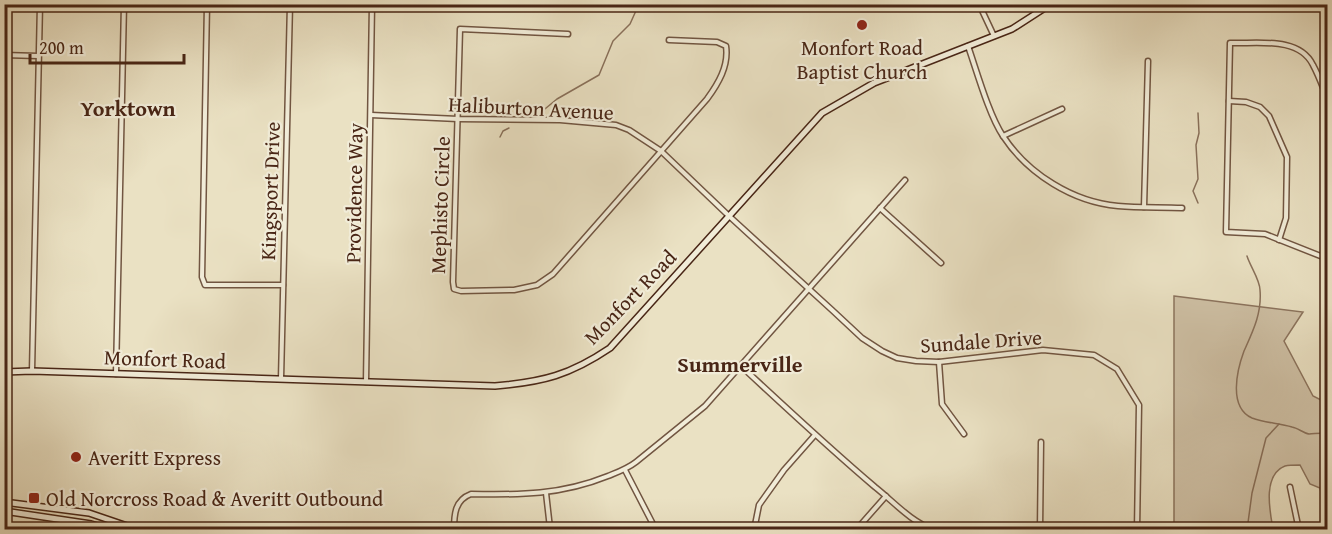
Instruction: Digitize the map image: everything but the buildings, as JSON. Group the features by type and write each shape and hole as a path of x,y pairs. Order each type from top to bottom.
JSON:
{"street":[{"path":"32,371 39,4"},
{"path":"116,374 124,4"},
{"path":"207,4 202,276 205,285 283,285"},
{"name":"Kingsport Drive","path":"282,379 290,4"},
{"name":"Providence Way","path":"366,382 372,4"},
{"path":"979,4 994,36"},
{"name":"Monfort Road","path":"4,372 495,386 555,377 586,364 610,348 822,113 874,82 1012,29 1051,4"},
{"name":"Mephisto Circle","path":"568,34 460,29 454,289 461,291 514,290 537,285 553,274 716,88 724,67 726,46 717,42 669,40"},
{"path":"1328,100 1313,64 1306,54 1293,46 1230,43 1226,232 1265,234 1328,259"},
{"path":"968,45 1003,136 1028,165 1059,188 1082,198 1116,206 1182,208"},
{"path":"4,55 38,56"},
{"path":"1144,207 1148,61"},
{"path":"1229,101 1246,102 1260,107 1269,117 1287,157 1286,219 1279,240"},
{"path":"1003,136 1062,109"},
{"name":"Haliburton Avenue","path":"371,115 560,120 616,125 630,130 661,151 729,216"},
{"path":"454,530 454,515 462,497 471,494 546,494 577,487 625,470 705,406 906,180"},
{"path":"880,208 941,262"},
{"name":"Sundale Drive","path":"729,216 862,338 897,358 939,362 1043,350 1094,355 1117,369 1139,405 1137,530"},
{"path":"939,362 942,404 964,435"},
{"path":"1328,363 1326,367 1328,368"},
{"path":"741,366 814,435 911,518 934,530"},
{"path":"754,530 759,505 784,470 814,435"},
{"path":"1040,530 1041,442"},
{"path":"625,470 656,530"},
{"path":"1290,487 1299,530"},
{"path":"546,494 550,528"},
{"path":"856,530 886,496"},
{"path":"4,502 89,513 139,530"},
{"path":"4,512 91,524 111,530"}],"shaded area":[{"path":"1174,296 1303,312 1284,341 1313,396 1327,403 1327,516 1320,488 1310,484 1300,465 1290,465 1278,471 1270,485 1269,504 1273,529 1174,529"}],"waterway":[{"path":"533,115 540,113 557,99 599,75 613,41 630,24 639,4"},
{"path":"1198,113 1199,133 1196,145 1198,179 1193,191 1198,203"},
{"path":"500,137 503,131 509,128"},
{"path":"1247,256 1260,286 1260,306 1239,368 1236,388 1240,406 1244,413 1257,420 1294,428 1309,434 1328,434"},
{"path":"1247,530 1252,493 1266,438 1279,424"}],"place":[{"name":"Monfort Road Baptist Church","path":"862,25"},
{"name":"Averitt Express","path":"76,457"},
{"name":"Old Norcross Road & Averitt Outbound","path":"34,498"}],"district":[{"name":"Yorktown","path":"128,108"},
{"name":"Summerville","path":"740,364"}]}
